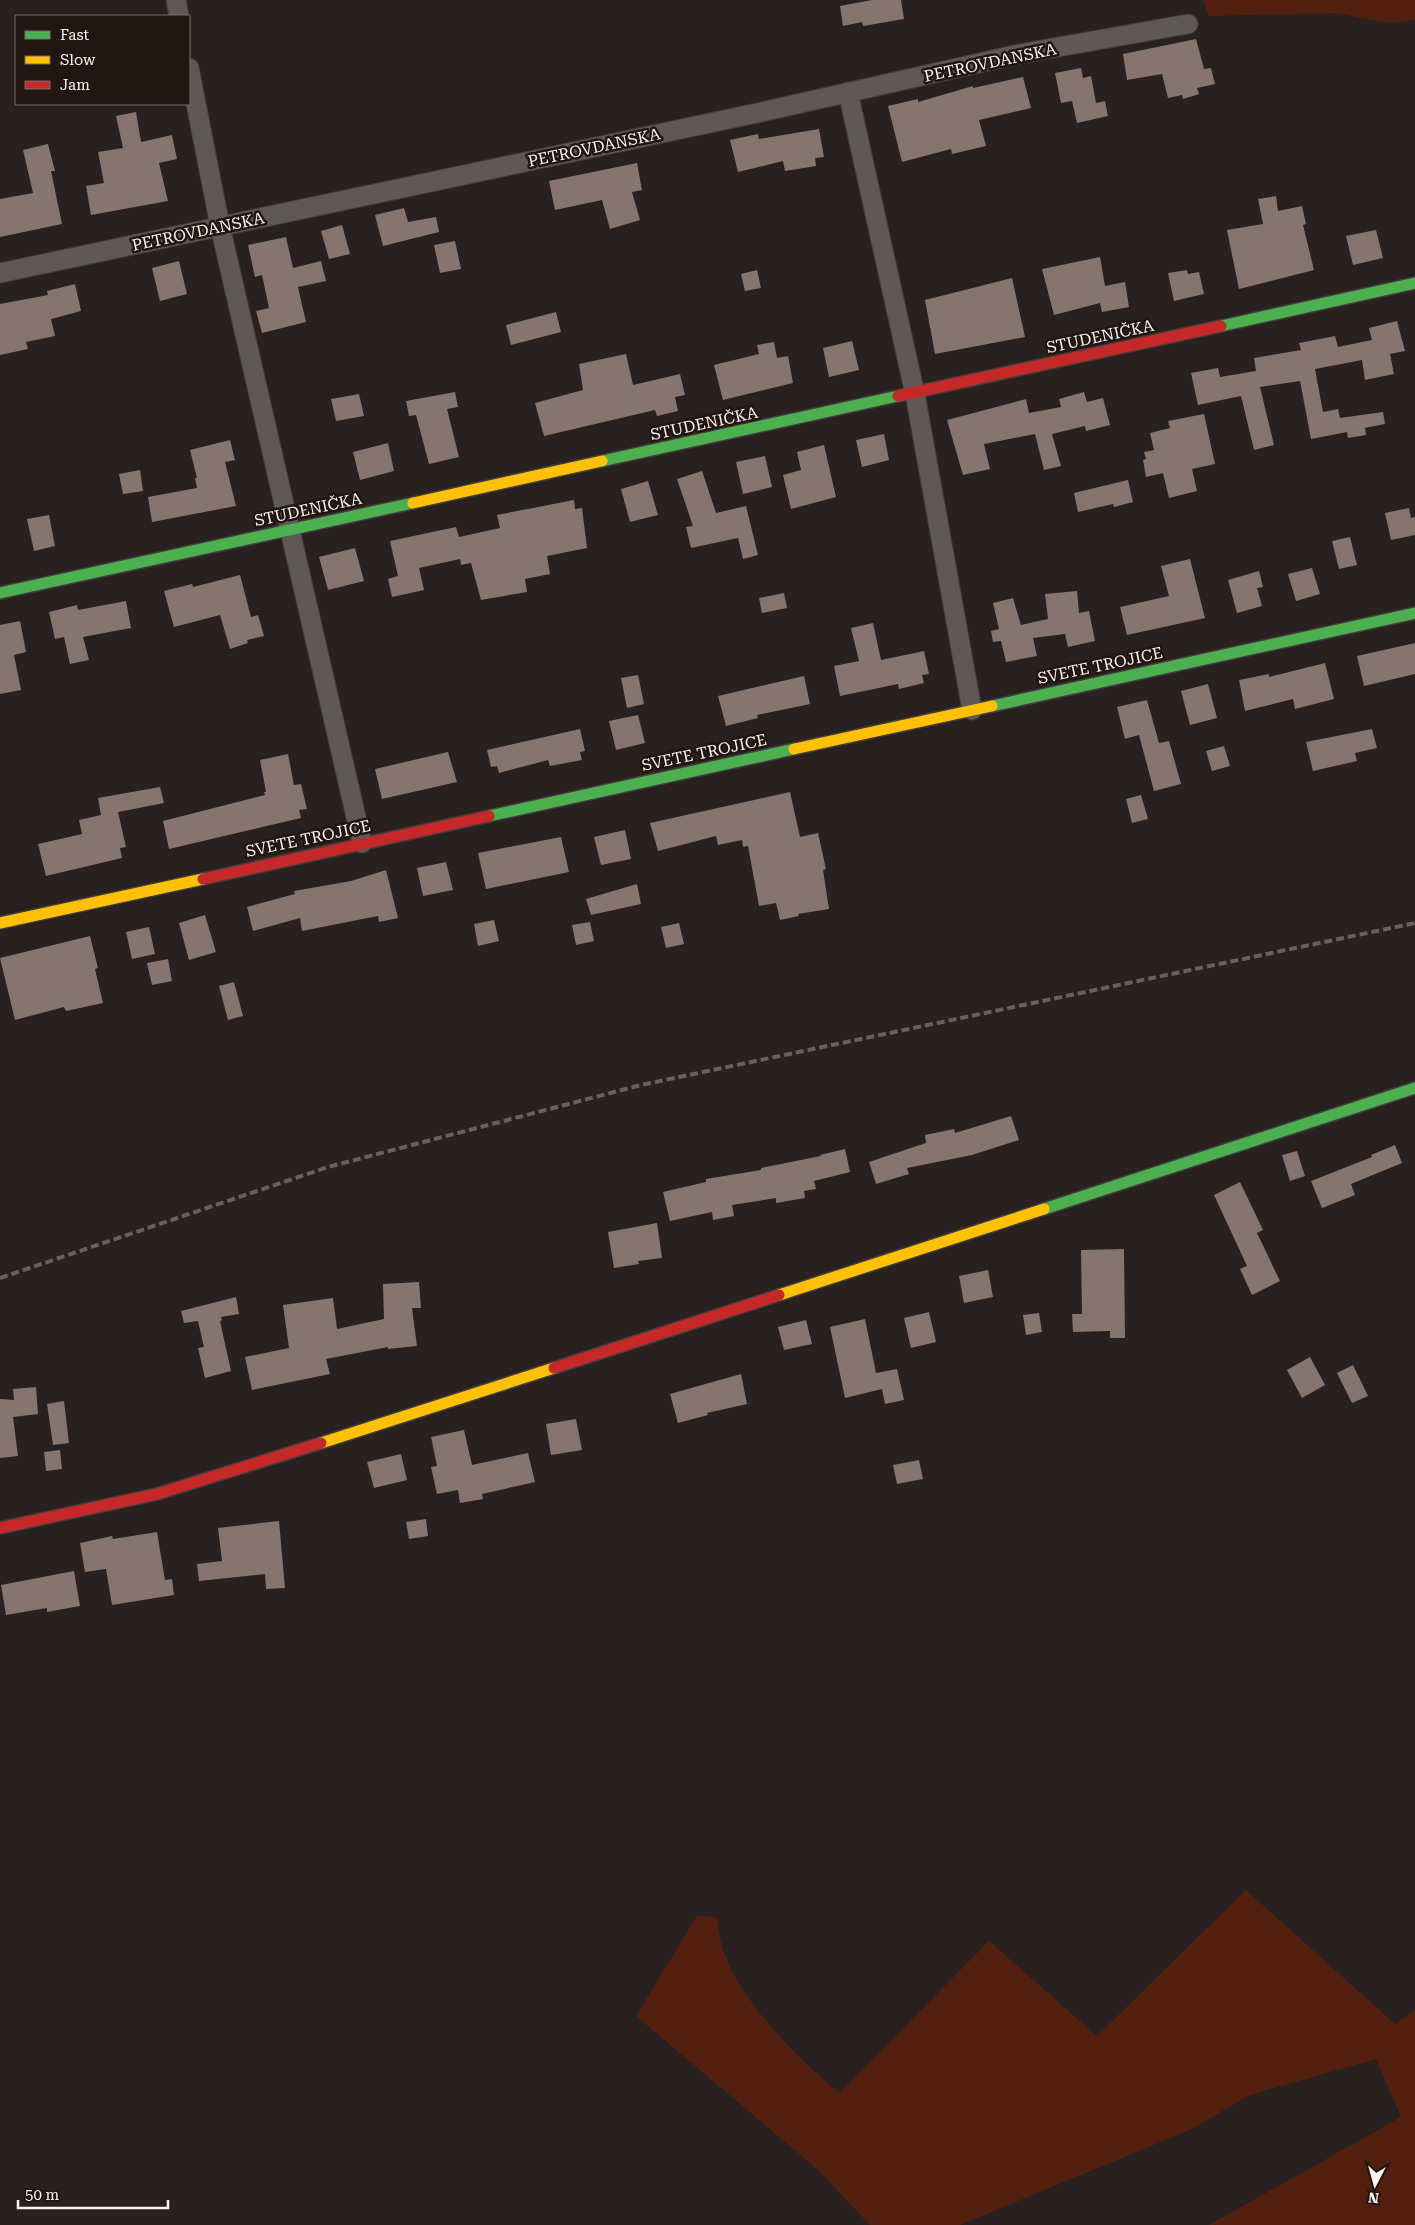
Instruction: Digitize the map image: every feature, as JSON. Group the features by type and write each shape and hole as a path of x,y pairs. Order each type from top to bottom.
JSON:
{"street":[{"path":"176,0 179,15"},
{"name":"PETROVDANSKA","path":"0,273 1019,54 1188,24"},
{"path":"190,73 220,226 288,530 362,843"},
{"path":"848,92 915,394 972,710"},
{"name":"STUDENIČKA","path":"0,594 1415,283"},
{"name":"SVETE TROJICE","path":"0,922 1415,613"},
{"path":"0,1528 157,1494 260,1463 1415,1088"}],"shaded area":[{"path":"1203,0 1415,0 1415,20 1390,23 1335,13 1209,16"},
{"path":"1246,1890 1395,2024 1415,2010 1415,2225 1209,2225 1401,2117 1376,2059 1250,2095 1190,2130 960,2225 870,2225 817,2169 636,2016 697,1916 716,1917 726,1958 746,1995 791,2048 839,2093 989,1941 1097,2036"}],"building":[{"path":"872,0 901,0 904,19 863,26 862,22 843,26 840,6"},
{"path":"1196,39 1204,69 1211,68 1215,84 1197,88 1199,94 1183,99 1182,95 1168,98 1162,74 1127,80 1123,54"},
{"path":"1081,68 1083,78 1091,76 1096,103 1105,101 1108,116 1077,123 1072,101 1061,103 1055,73"},
{"path":"1023,77 1031,108 979,120 986,146 952,154 951,149 902,162 888,106 918,99 918,102 973,86 973,88"},
{"path":"136,112 141,142 172,135 177,159 159,163 168,201 91,215 86,186 104,183 98,152 123,148 116,116"},
{"path":"819,129 824,157 815,158 816,166 785,171 783,161 738,172 730,140 758,134 759,139"},
{"path":"48,144 55,171 51,171 62,224 0,237 0,199 33,193 23,150"},
{"path":"637,163 642,190 632,192 640,220 610,229 602,200 555,210 549,181"},
{"path":"1276,196 1278,211 1302,206 1306,224 1303,225 1314,270 1239,289 1227,230 1263,224 1258,199"},
{"path":"404,208 408,222 436,217 439,232 383,246 375,215"},
{"path":"342,225 350,254 329,259 321,231"},
{"path":"1376,230 1383,258 1353,265 1346,236"},
{"path":"286,237 293,268 321,261 326,281 298,287 306,322 262,333 256,311 269,308 262,275 255,277 248,245"},
{"path":"455,241 461,269 440,273 434,245"},
{"path":"1100,257 1105,286 1125,282 1129,307 1102,312 1100,303 1054,315 1042,269"},
{"path":"179,261 187,294 160,301 152,268"},
{"path":"757,270 761,288 745,291 741,274"},
{"path":"1187,270 1188,274 1199,272 1204,294 1174,301 1168,273"},
{"path":"1012,278 1025,337 935,354 925,300"},
{"path":"75,284 81,311 51,319 55,336 26,342 28,349 0,355 0,304 48,295 47,291"},
{"path":"556,312 561,332 511,345 506,325"},
{"path":"1397,321 1405,351 1390,354 1394,374 1365,380 1362,360 1315,369 1323,412 1338,409 1340,418 1383,412 1385,424 1365,428 1366,435 1348,438 1347,432 1311,439 1300,381 1260,387 1274,445 1254,450 1241,396 1198,405 1191,373 1218,368 1220,377 1256,371 1254,358 1301,350 1299,343 1335,336 1338,347 1372,340 1369,328"},
{"path":"852,341 859,370 829,377 823,348"},
{"path":"774,342 777,358 788,356 793,383 723,400 714,365 759,354 757,345"},
{"path":"626,354 633,385 680,374 685,395 675,397 678,411 657,416 655,410 544,436 535,403 583,390 579,364"},
{"path":"455,392 458,407 447,409 459,457 429,464 416,415 409,416 406,401"},
{"path":"1084,392 1087,402 1103,398 1110,425 1086,431 1085,426 1052,434 1061,466 1044,470 1035,434 984,444 990,469 963,475 947,420 1026,399 1029,413 1061,407 1059,399"},
{"path":"359,394 364,416 336,421 331,399"},
{"path":"1204,414 1215,464 1192,469 1197,491 1169,498 1163,473 1146,477 1143,460 1146,459 1144,452 1154,450 1150,433 1170,428 1168,421"},
{"path":"884,434 889,460 862,467 856,440"},
{"path":"230,440 235,460 225,462 236,506 152,522 148,497 197,488 195,478 197,478 190,450"},
{"path":"388,443 394,471 360,480 353,452"},
{"path":"824,445 836,497 791,509 783,475 801,470 797,452"},
{"path":"765,456 772,487 743,494 736,462"},
{"path":"140,470 143,491 123,494 119,474"},
{"path":"702,471 716,513 746,506 758,555 743,559 738,538 691,548 686,527 693,526 677,479"},
{"path":"1128,480 1133,502 1114,507 1113,504 1078,512 1074,493"},
{"path":"648,481 658,515 630,522 621,489"},
{"path":"574,500 575,509 582,508 587,548 547,556 550,574 525,579 527,592 481,600 471,563 461,565 460,559 419,568 424,590 392,597 388,579 398,576 390,541 456,527 459,537 500,528 497,515"},
{"path":"1409,508 1411,518 1415,517 1415,535 1391,540 1385,513"},
{"path":"49,515 55,546 34,551 27,519"},
{"path":"1350,537 1357,565 1339,569 1332,541"},
{"path":"355,548 364,581 328,590 319,557"},
{"path":"1190,559 1205,618 1127,635 1120,607 1169,596 1161,566"},
{"path":"1312,568 1320,594 1296,601 1288,574"},
{"path":"1259,571 1263,587 1257,588 1262,606 1237,613 1228,580"},
{"path":"240,575 251,617 258,615 264,636 247,640 248,643 230,649 220,615 174,627 164,591 192,584 193,587"},
{"path":"1077,591 1079,613 1089,611 1095,641 1068,647 1065,634 1033,638 1037,656 1006,662 1001,641 993,642 991,631 999,629 993,603 1013,598 1021,625 1048,619 1045,594"},
{"path":"784,593 787,608 762,613 759,598"},
{"path":"126,601 131,628 83,637 89,660 70,664 64,637 55,639 49,612 77,605 78,610"},
{"path":"20,621 26,652 14,655 21,690 0,694 0,625"},
{"path":"873,623 881,660 924,651 929,674 922,675 924,683 899,689 898,684 840,696 834,666 859,661 851,628"},
{"path":"1415,643 1415,674 1364,686 1357,656"},
{"path":"1325,663 1334,699 1295,709 1293,699 1245,711 1239,680 1269,674 1269,677"},
{"path":"638,675 644,704 627,708 621,678"},
{"path":"804,676 810,704 757,715 758,718 726,726 718,696"},
{"path":"1208,684 1217,718 1190,725 1181,691"},
{"path":"1147,700 1159,743 1169,741 1181,784 1154,791 1139,735 1125,739 1117,707"},
{"path":"638,715 645,743 616,750 609,721"},
{"path":"580,729 585,751 580,752 582,760 550,766 548,760 499,773 497,766 491,767 487,750"},
{"path":"1372,729 1377,748 1355,753 1357,761 1313,771 1306,742"},
{"path":"1224,746 1230,766 1212,771 1206,751"},
{"path":"448,752 457,782 382,799 375,769"},
{"path":"288,754 294,785 301,784 307,809 299,810 301,818 169,849 163,821 265,795 260,760"},
{"path":"160,787 164,803 118,812 126,847 120,848 122,858 46,876 38,844 82,834 79,820 101,815 98,798"},
{"path":"790,792 800,837 818,833 826,869 823,870 829,909 798,914 799,916 780,920 776,903 759,906 748,846 743,847 742,840 718,845 716,836 658,851 650,823"},
{"path":"1141,795 1148,819 1132,823 1126,799"},
{"path":"625,830 631,859 601,865 594,837"},
{"path":"561,837 569,872 486,889 478,853"},
{"path":"446,862 453,890 423,896 417,868"},
{"path":"386,870 398,918 379,922 378,916 302,931 300,918 253,931 247,907 295,894 294,891 351,881"},
{"path":"637,884 641,904 591,915 586,899"},
{"path":"205,915 216,952 189,960 179,923"},
{"path":"494,920 499,941 478,946 474,924"},
{"path":"590,922 594,941 576,945 572,925"},
{"path":"679,923 684,944 666,948 661,927"},
{"path":"149,927 155,954 132,959 126,932"},
{"path":"90,936 98,968 95,969 103,1003 66,1011 64,1007 15,1020 0,958"},
{"path":"168,959 172,981 152,985 147,963"},
{"path":"234,982 243,1016 228,1020 219,986"},
{"path":"1011,1116 1019,1140 972,1155 907,1168 909,1174 876,1184 869,1162 926,1143 925,1135 954,1129 955,1133"},
{"path":"1395,1145 1402,1163 1351,1184 1355,1195 1322,1208 1311,1181 1372,1157 1371,1155"},
{"path":"845,1149 850,1172 814,1181 816,1189 804,1191 805,1198 776,1203 776,1198 732,1205 734,1216 713,1220 712,1212 670,1221 663,1192 706,1182 706,1179 761,1170 761,1168 821,1156"},
{"path":"1297,1151 1305,1176 1290,1181 1282,1155"},
{"path":"1240,1182 1263,1230 1257,1233 1280,1281 1252,1295 1240,1269 1247,1266 1214,1195"},
{"path":"657,1223 662,1258 638,1261 639,1264 614,1268 608,1232"},
{"path":"1124,1249 1125,1338 1110,1338 1110,1331 1073,1332 1072,1314 1082,1314 1081,1250"},
{"path":"988,1270 993,1297 964,1303 959,1276"},
{"path":"419,1282 421,1308 412,1308 417,1346 388,1349 388,1347 326,1359 330,1374 252,1390 245,1357 289,1348 283,1305 333,1298 337,1329 384,1319 383,1284"},
{"path":"236,1297 239,1314 221,1317 222,1320 220,1321 231,1371 205,1378 198,1348 204,1347 198,1321 184,1323 181,1311"},
{"path":"929,1312 936,1342 911,1348 904,1318"},
{"path":"1039,1313 1042,1332 1026,1335 1023,1315"},
{"path":"865,1319 876,1373 897,1369 904,1400 885,1404 882,1389 845,1398 830,1327"},
{"path":"806,1320 812,1344 784,1350 778,1327"},
{"path":"1310,1357 1325,1385 1302,1398 1287,1370"},
{"path":"1353,1365 1368,1396 1352,1403 1337,1373"},
{"path":"741,1374 747,1404 707,1413 708,1415 678,1423 670,1394"},
{"path":"36,1387 38,1414 13,1417 18,1456 0,1458 0,1399 14,1400 13,1389"},
{"path":"64,1401 69,1443 53,1445 47,1404"},
{"path":"576,1419 582,1450 551,1455 546,1424"},
{"path":"464,1430 472,1465 528,1453 535,1482 482,1494 483,1499 460,1503 458,1490 437,1494 431,1467 437,1466 431,1437"},
{"path":"60,1450 62,1469 46,1471 44,1452"},
{"path":"401,1454 407,1480 374,1488 367,1462"},
{"path":"919,1460 923,1479 897,1484 893,1465"},
{"path":"426,1519 428,1536 409,1539 406,1522"},
{"path":"279,1521 285,1588 266,1589 265,1574 199,1581 197,1564 222,1561 218,1528"},
{"path":"157,1532 165,1580 172,1579 174,1595 112,1605 106,1569 85,1572 80,1543 112,1536 113,1539"},
{"path":"74,1571 80,1606 47,1612 47,1608 6,1615 1,1585"}],"railway":[{"path":"0,1278 328,1167 641,1085 1415,923"}],"traffic: fast":[{"path":"1221,326 1415,283"},
{"path":"602,461 898,396"},
{"path":"0,593 413,503"},
{"path":"992,706 1415,613"},
{"path":"489,816 794,749"},
{"path":"1044,1209 1415,1088"}],"traffic: slow":[{"path":"413,503 602,461"},
{"path":"794,749 992,706"},
{"path":"0,923 203,879"},
{"path":"779,1295 1044,1209"},
{"path":"321,1443 554,1368"}],"traffic: jam":[{"path":"898,396 1221,326"},
{"path":"203,879 489,816"},
{"path":"554,1368 779,1295"},
{"path":"0,1528 157,1494 321,1443"}]}
